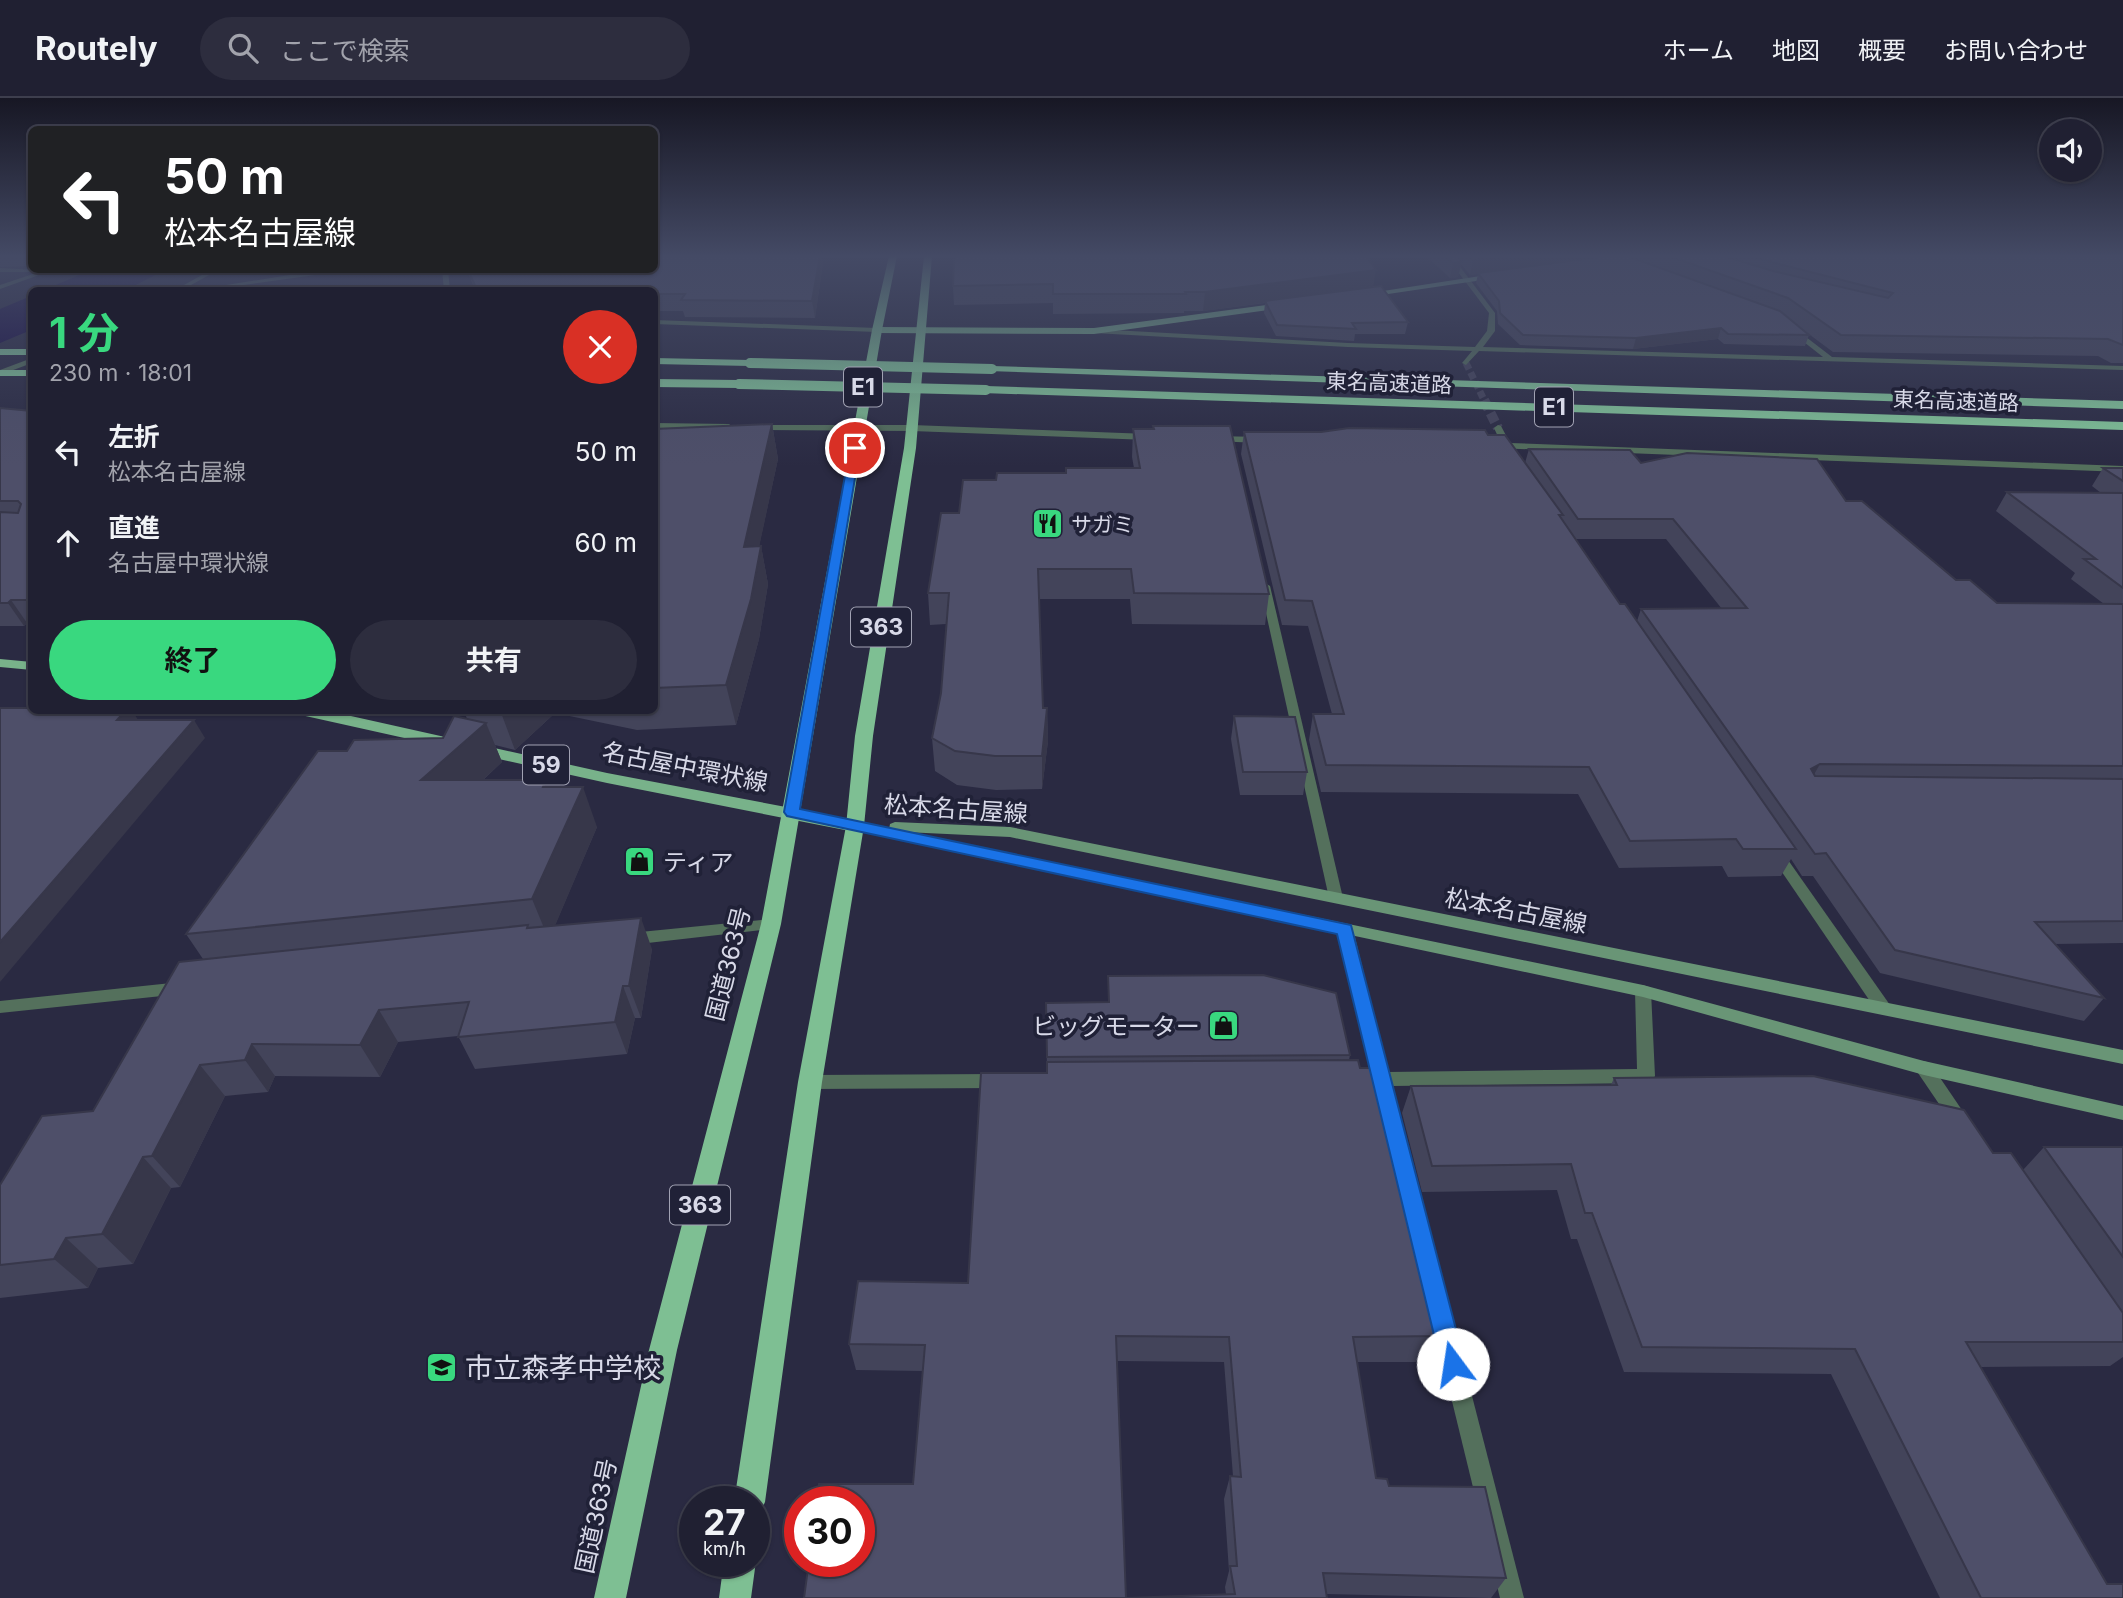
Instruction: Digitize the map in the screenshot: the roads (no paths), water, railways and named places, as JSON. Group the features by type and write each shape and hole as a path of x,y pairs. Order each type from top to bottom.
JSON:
{"highway":[{"name":"国道363号","path":"610,1598 663,1350 771,923 878,326"},
{"name":"363","path":"751,1486 810,1082 855,826 864,736 912,428 921,326"},
{"path":"0,352 28,352"},
{"name":"東名高速道路","path":"658,361 2123,405"},
{"path":"0,373 28,373"},
{"name":"東名高速道路","path":"658,383 986,390 2123,426"},
{"path":"734,1598 737,1577"}],"main road":[{"path":"877,330 1094,331 1131,326"},
{"path":"0,663 28,666"},
{"name":"名古屋中環状線","path":"319,714 607,778 855,826"},
{"name":"松本名古屋線","path":"855,826 1010,832 2123,1057"},
{"name":"松本名古屋線","path":"855,826 1643,991 1924,1068 2123,1113"}],"street":[{"path":"766,326 877,330"},
{"path":"1466,363 1491,331 1491,326"},
{"path":"1789,326 1829,358"},
{"path":"1094,331 1198,339 1476,349 2123,368"},
{"path":"0,373 28,362"},
{"path":"658,426 912,428 1164,437"},
{"path":"1498,428 1502,448 2123,469"},
{"path":"1204,439 1272,440"},
{"path":"1231,440 1234,453"},
{"path":"1262,576 1336,898"},
{"path":"1765,838 1884,1009"},
{"path":"619,940 771,923"},
{"path":"1345,929 1388,1105"},
{"path":"0,1007 196,987"},
{"path":"1354,1079 1646,1076 1643,991"},
{"path":"1924,1068 1970,1136"},
{"path":"810,1082 1019,1081"},
{"path":"1395,1132 1512,1598"}],"tunnel":[{"path":"1466,363 1485,402"},
{"path":"1485,402 1498,428"}],"place":[{"name":"サガミ","path":"1048,524"},
{"name":"ティア","path":"640,862"},
{"name":"ビッグモーター","path":"1223,1026"},
{"name":"市立森孝中学校","path":"442,1368"}]}
